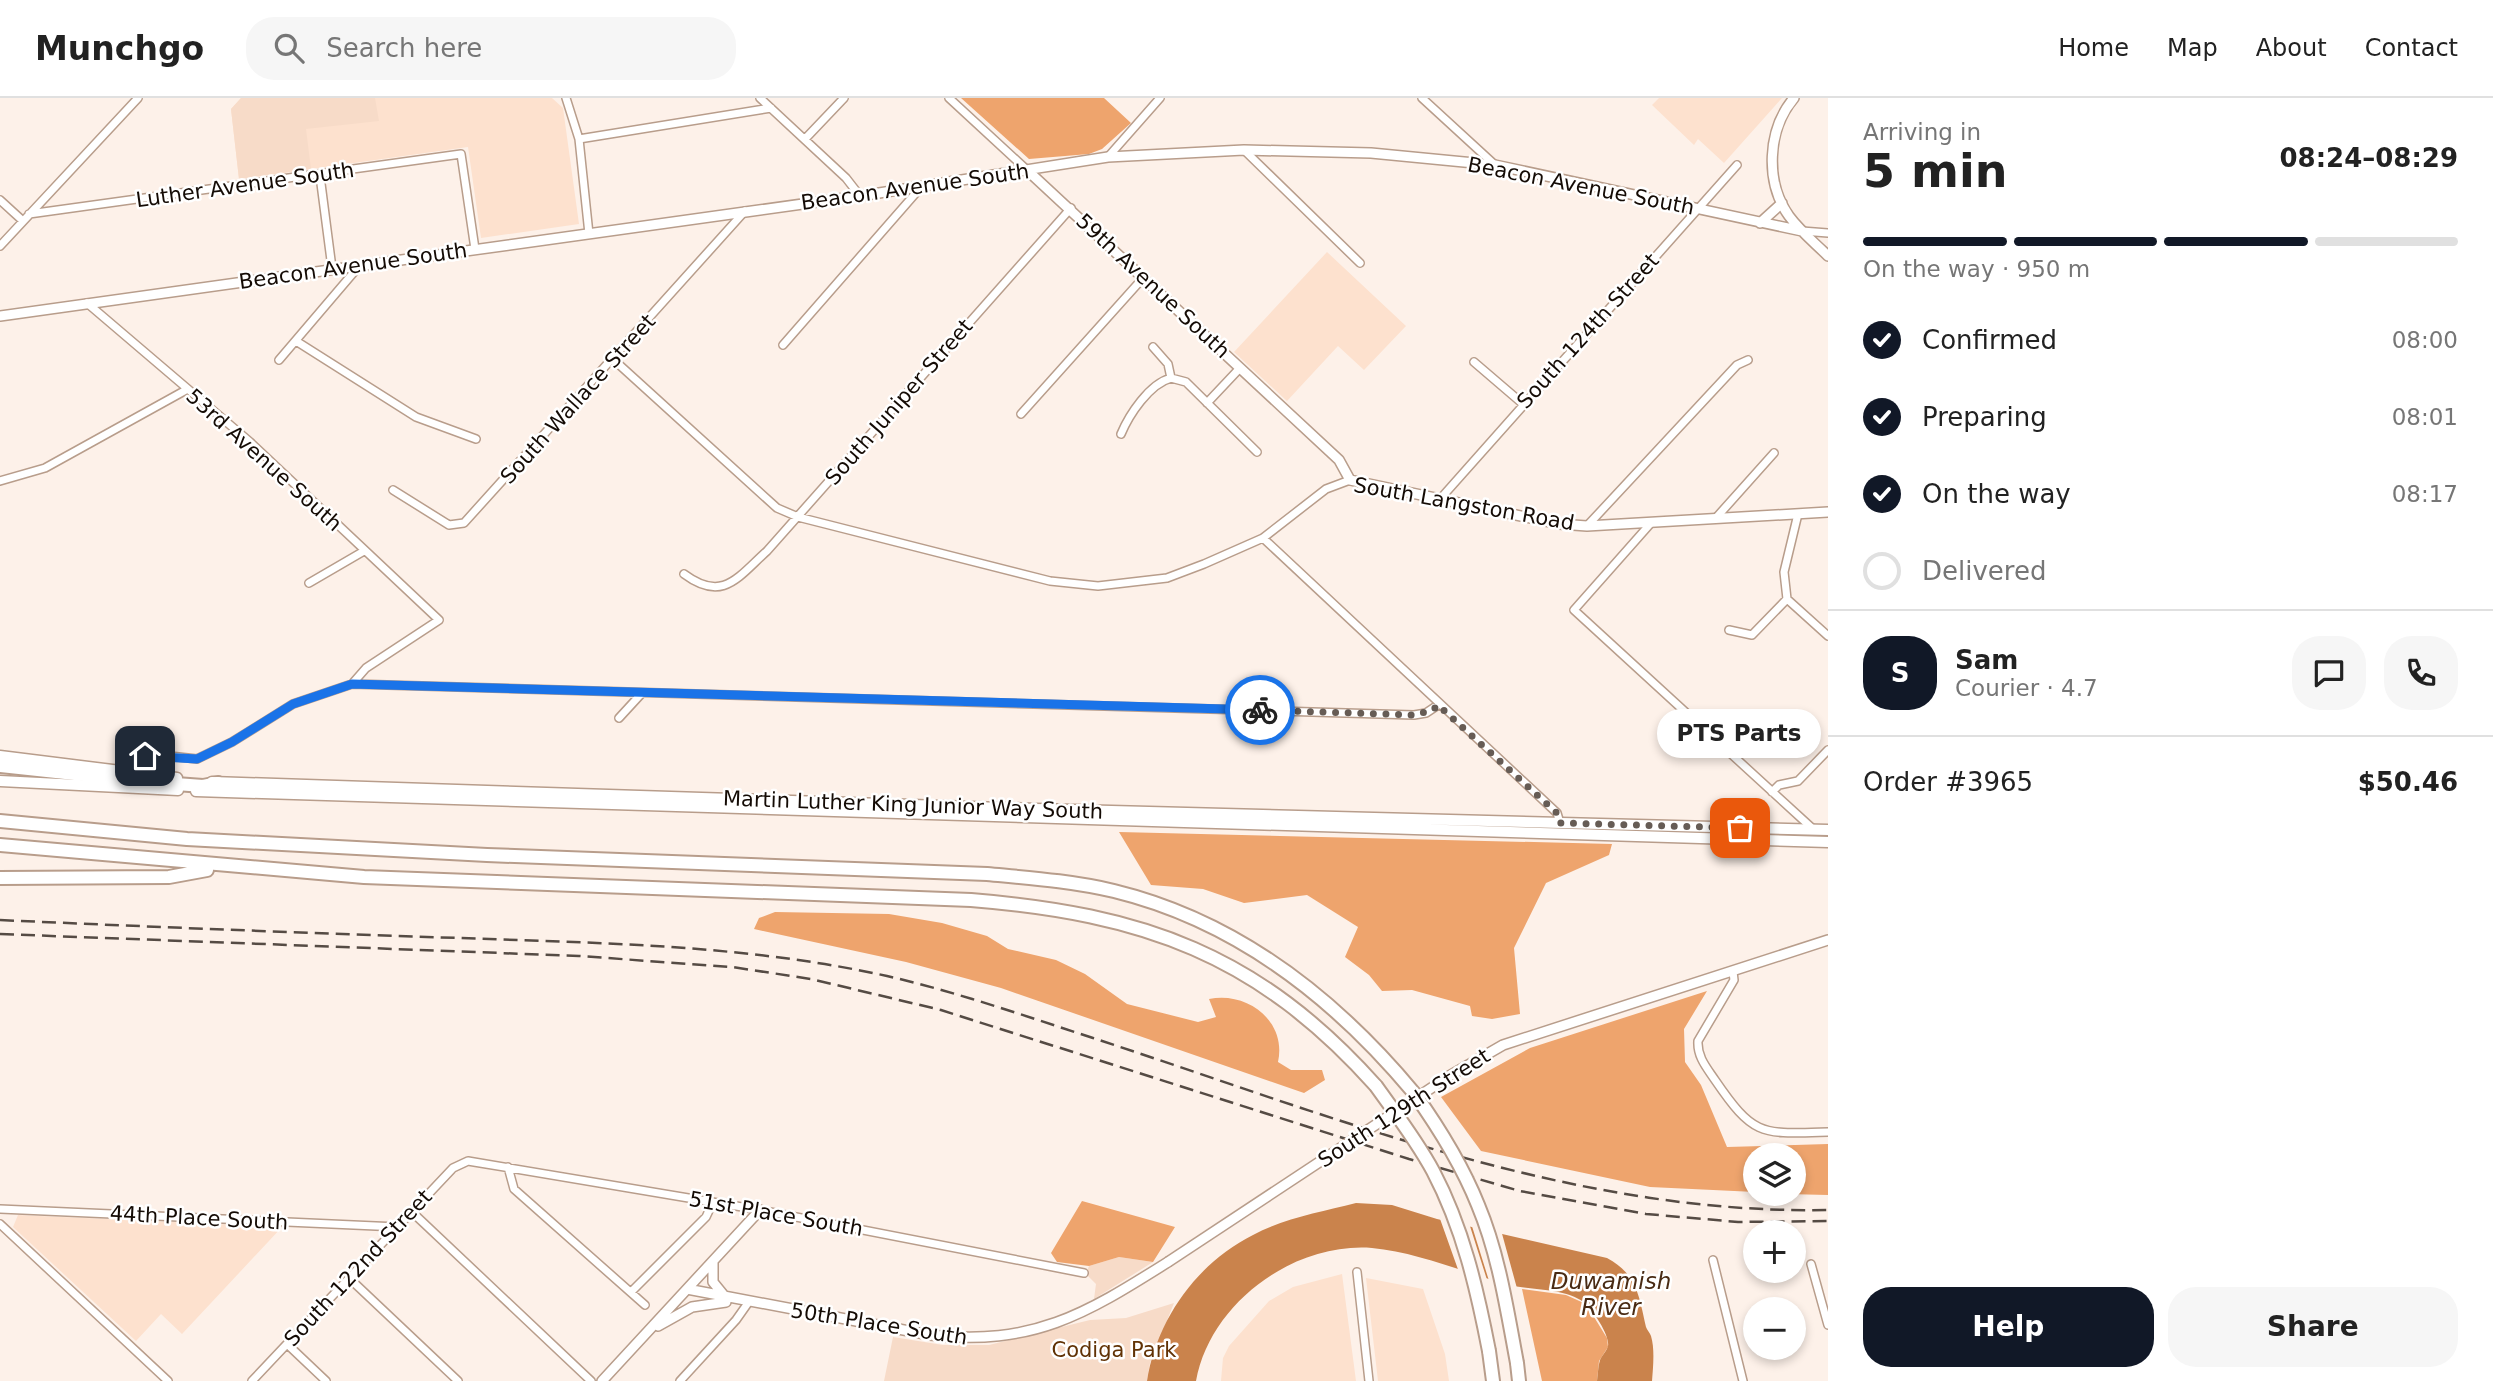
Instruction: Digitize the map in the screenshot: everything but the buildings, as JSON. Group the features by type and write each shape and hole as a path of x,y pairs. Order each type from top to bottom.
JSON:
{"highway":[{"path":"0,766 149,782 203,786 218,783"},
{"path":"0,821 187,839 487,855 987,874 1064,881 1149,900 1227,933 1312,988 1348,1020 1414,1093 1440,1130 1479,1206 1497,1262 1519,1381"},
{"path":"0,845 225,867 364,877 971,900 1047,906 1140,927 1235,968 1308,1018 1376,1086 1418,1144 1446,1198 1474,1276 1493,1381"},
{"path":"0,878 169,877 225,867"}],"main road":[{"name":"Martin Luther King Junior Way South","path":"0,756 218,783 1828,830"},
{"name":"Martin Luther King Junior Way South","path":"0,781 318,797 1827,844"}],"street":[{"path":"0,246 138,98"},
{"path":"566,98 579,139 589,234"},
{"path":"760,98 860,195"},
{"path":"805,139 844,98"},
{"name":"59th Avenue South","path":"949,98 1071,208 1339,460 1350,480"},
{"path":"1108,157 1160,98"},
{"path":"1422,98 1495,166"},
{"path":"1792,99 1777,126 1772,165 1782,203 1802,231 1828,256"},
{"path":"579,139 771,108"},
{"path":"1244,150 1360,263"},
{"name":"Beacon Avenue South","path":"0,316 589,234 1108,157 1244,150 1371,153 1495,166 1760,223 1828,233"},
{"name":"Luther Avenue South","path":"29,215 461,154 475,249"},
{"name":"South 124th Street","path":"1441,498 1695,208 1737,165"},
{"path":"320,176 332,268"},
{"path":"783,345 922,186"},
{"path":"0,200 23,221"},
{"path":"1760,223 1782,203"},
{"name":"South Juniper Street","path":"684,574 697,584 721,588 729,585 768,551 1071,208"},
{"name":"South Wallace Street","path":"393,489 446,523 462,525 614,360 745,211"},
{"path":"279,360 360,265"},
{"path":"1021,414 1143,278"},
{"name":"53rd Avenue South","path":"87,303 250,442 439,620 366,668 352,684"},
{"path":"296,341 416,417 476,439"},
{"path":"1153,347 1168,364 1171,379"},
{"name":"South Langston Road","path":"614,360 777,508 798,517 1050,581 1098,586 1167,578 1263,538 1326,489 1350,480 1559,524 1587,526 1828,512"},
{"path":"1587,526 1737,365 1748,360"},
{"path":"1474,362 1523,404"},
{"path":"1208,403 1240,368"},
{"path":"1121,434 1128,418 1158,384 1171,379 1186,383 1257,452"},
{"path":"0,481 45,468 186,390"},
{"path":"1715,519 1774,453"},
{"path":"1798,513 1784,572 1787,599 1828,636"},
{"path":"1651,523 1574,610 1813,829"},
{"path":"1263,538 1438,705 1557,813 1560,823"},
{"path":"309,583 365,551"},
{"path":"1728,630 1752,635 1787,599"},
{"path":"124,751 197,759 232,742 293,704 352,684 1414,715 1433,710 1438,705"},
{"path":"619,719 642,693"},
{"path":"1772,792 1779,785 1798,781 1828,750"},
{"name":"South 129th Street","path":"1088,1309 1115,1296 1451,1075 1503,1045 1828,940"},
{"path":"1733,972 1734,980 1698,1041 1701,1059 1737,1112 1756,1128 1780,1134 1828,1132"},
{"name":"51st Place South","path":"468,1161 761,1210 1084,1273"},
{"name":"South 122nd Street","path":"252,1381 453,1168 468,1161"},
{"path":"508,1167 514,1189 645,1305"},
{"path":"631,1292 706,1217 713,1202"},
{"name":"44th Place South","path":"0,1209 398,1227"},
{"path":"602,1381 761,1210"},
{"path":"412,1212 591,1381"},
{"path":"0,1224 168,1381"},
{"path":"1713,1260 1743,1381"},
{"path":"713,1262 713,1282 732,1300"},
{"path":"1811,1264 1828,1325"},
{"path":"1357,1272 1369,1381"},
{"path":"349,1278 458,1381"},
{"path":"687,1289 702,1304"},
{"name":"50th Place South","path":"687,1289 748,1303 968,1339 1003,1337 1049,1325 1088,1309"},
{"path":"638,1342 679,1312 702,1304 732,1300"},
{"path":"680,1381 736,1320 748,1303"},
{"path":"287,1344 326,1381"}],"shaded area":[{"path":"241,98 552,98 563,108 579,224 481,238 468,147 239,179 231,109"},
{"path":"961,98 1104,98 1131,123 1102,149 1089,154 1029,159"},
{"path":"1659,98 1782,98 1724,163 1698,139 1694,145 1652,105"},
{"path":"1327,252 1406,326 1364,370 1338,346 1287,401 1234,352"},
{"path":"1119,832 1612,844 1609,855 1546,883 1514,948 1520,1014 1492,1019 1472,1016 1470,1006 1412,990 1382,991 1369,975 1345,957 1358,927 1307,895 1244,903 1203,889 1151,885"},
{"path":"775,912 889,914 942,923 987,936 1008,949 1056,960 1085,974 1127,1004 1198,1022 1216,1017 1209,999 1237,1000 1261,1012 1270,1022 1279,1047 1278,1062 1291,1070 1322,1070 1325,1080 1304,1093 1001,988 906,962 754,929 759,918"},
{"path":"1707,991 1684,1029 1685,1062 1701,1085 1727,1147 1743,1147 1743,1191 1650,1187 1481,1151 1441,1097 1530,1048"},
{"path":"1828,1144 1828,1195 1806,1194 1806,1145"},
{"path":"1082,1201 1175,1227 1153,1262 1119,1257 1089,1266 1057,1262 1051,1253"},
{"path":"18,1215 282,1227 182,1334 161,1314 136,1341 13,1227"},
{"path":"1342,1274 1356,1381 1221,1381 1223,1358 1229,1346 1269,1301 1293,1287"},
{"path":"1366,1278 1423,1289 1445,1354 1449,1381 1378,1381"},
{"path":"1522,1289 1566,1295 1586,1304 1607,1338 1608,1347 1599,1361 1597,1381 1542,1381"}],"green space":[{"path":"241,98 375,98 379,121 306,129 311,169 239,179 231,109"},
{"path":"1119,1257 1153,1262 1094,1299 1096,1284 1086,1274 1089,1266"},
{"name":"Codiga Park","path":"1174,1303 1150,1363 1147,1381 884,1381 893,1337 943,1345 989,1345 1090,1320 1126,1318"}],"water":[{"name":"Duwamish River","path":"1356,1203 1392,1205 1437,1219 1607,1258 1617,1264 1635,1287 1646,1327 1651,1335 1652,1381 1597,1381 1599,1362 1608,1342 1597,1318 1579,1299 1559,1292 1505,1284 1422,1258 1372,1248 1343,1249 1314,1255 1286,1267 1260,1283 1237,1303 1218,1326 1204,1353 1196,1381 1147,1381 1152,1358 1170,1315 1197,1277 1214,1261 1265,1229"}],"pier":[{"path":"1439,1216 1469,1223 1488,1283 1460,1275"},
{"path":"1471,1223 1501,1230 1518,1292 1490,1284"}],"railway":[{"path":"0,920 620,944 728,952 834,966 913,982 965,997 1363,1128 1546,1178 1639,1196 1733,1207 1828,1210"},
{"path":"0,934 579,956 732,967 811,979 941,1010 1409,1159 1520,1191 1646,1214 1738,1222 1828,1221"}],"way so far":[{"path":"1260,710 1414,715 1426,713 1438,705 1557,813 1560,823 1740,828"}],"place":[{"name":"PTS Parts","path":"1740,828"}],"route":[{"path":"145,756 197,759 232,742 293,704 352,684 1260,710"}]}
